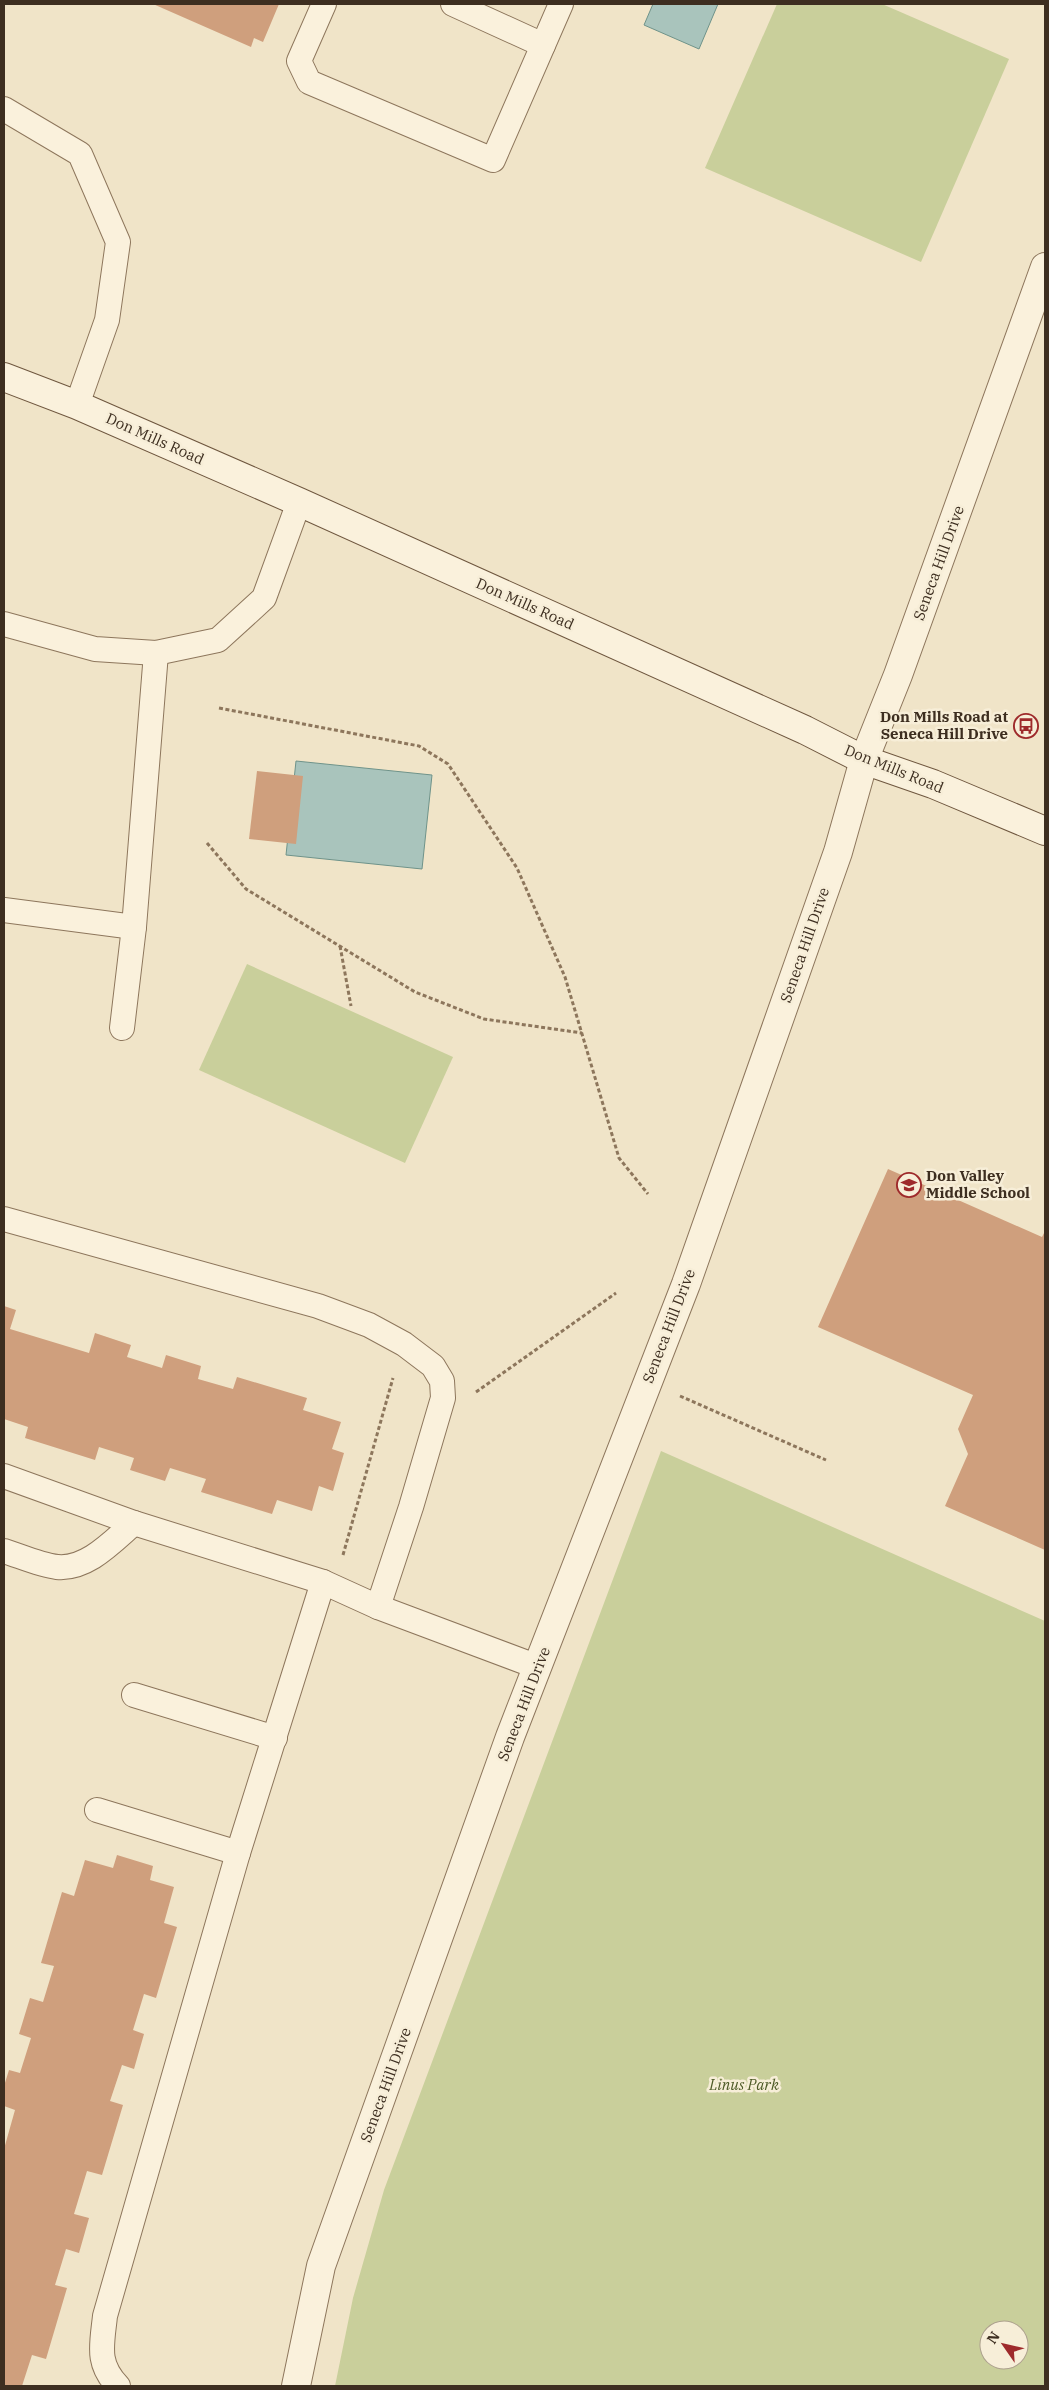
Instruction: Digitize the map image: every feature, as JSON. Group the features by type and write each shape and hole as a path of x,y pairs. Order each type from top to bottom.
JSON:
{"street":[{"name":"Seneca Hill Drive","path":"296,2386 321,2266 510,1737 686,1284 838,852 864,760 898,675 1045,266"},
{"name":"Don Mills Road","path":"4,378 77,405 299,502 805,730 864,760 933,784 1045,831"}],"lane":[{"path":"324,4 299,61 310,82 493,160 561,4"},
{"path":"453,4 543,45"},
{"path":"4,109 80,154 118,242 107,320 77,405"},
{"path":"4,624 95,649 156,653 218,640 264,598 299,502"},
{"path":"122,1028 134,927 156,653"},
{"path":"4,910 134,927"},
{"path":"4,1218 318,1306 369,1325 404,1344 433,1366 442,1381 442,1398 437,1420 378,1607"},
{"path":"4,1476 134,1523 323,1582 378,1607 538,1667"},
{"path":"4,1551 58,1567 78,1563 96,1556 134,1523"},
{"path":"118,2386 109,2377 100,2355 105,2316 238,1854 323,1582"},
{"path":"134,1695 275,1738"},
{"path":"97,1810 238,1854"}],"path":[{"path":"219,708 419,746 448,764 517,868 565,977 618,1158 648,1194"},
{"path":"207,843 246,889 415,992 484,1019 582,1033"},
{"path":"340,946 351,1006"},
{"path":"437,1420 616,1293"},
{"path":"341,1564 404,1344"},
{"path":"649,1379 685,1398 826,1460"}],"green space":[{"path":"777,4 882,4 1009,59 921,262 705,168"},
{"path":"247,964 453,1057 405,1163 199,1070"},
{"name":"Linus Park","path":"661,1451 1045,1621 1045,2386 335,2386 353,2298 384,2190"}],"water":[{"path":"653,4 718,4 699,49 644,25"},
{"path":"296,761 432,775 422,869 286,855"}],"building":[{"path":"153,4 279,4 263,42 254,38 251,47"},
{"path":"257,771 303,776 296,844 249,839"},
{"path":"888,1169 1042,1237 1045,1231 1045,1550 945,1506 968,1454 958,1429 973,1395 818,1327"},
{"path":"4,1306 16,1310 10,1329 89,1353 95,1333 131,1345 127,1357 162,1368 166,1355 201,1366 198,1379 233,1389 237,1377 307,1398 303,1410 341,1422 332,1449 344,1453 333,1491 319,1486 312,1511 277,1500 272,1514 201,1492 206,1479 170,1468 165,1481 130,1470 134,1458 99,1447 95,1460 25,1438 28,1427 4,1419"},
{"path":"117,1855 153,1866 150,1880 174,1887 164,1923 177,1927 156,1998 144,1994 133,2030 144,2034 134,2069 122,2065 110,2101 123,2105 102,2175 87,2171 74,2214 89,2218 79,2253 66,2249 55,2285 67,2288 46,2359 32,2355 22,2386 4,2386 4,2149 15,2110 4,2106 4,2086 9,2070 20,2073 31,2038 19,2034 30,1998 43,2002 54,1966 41,1963 62,1892 74,1896 85,1860 113,1868"}],"place":[{"name":"Don Mills Road at Seneca Hill Drive","path":"1026,726"},
{"name":"Don Valley Middle School","path":"909,1185"}]}
